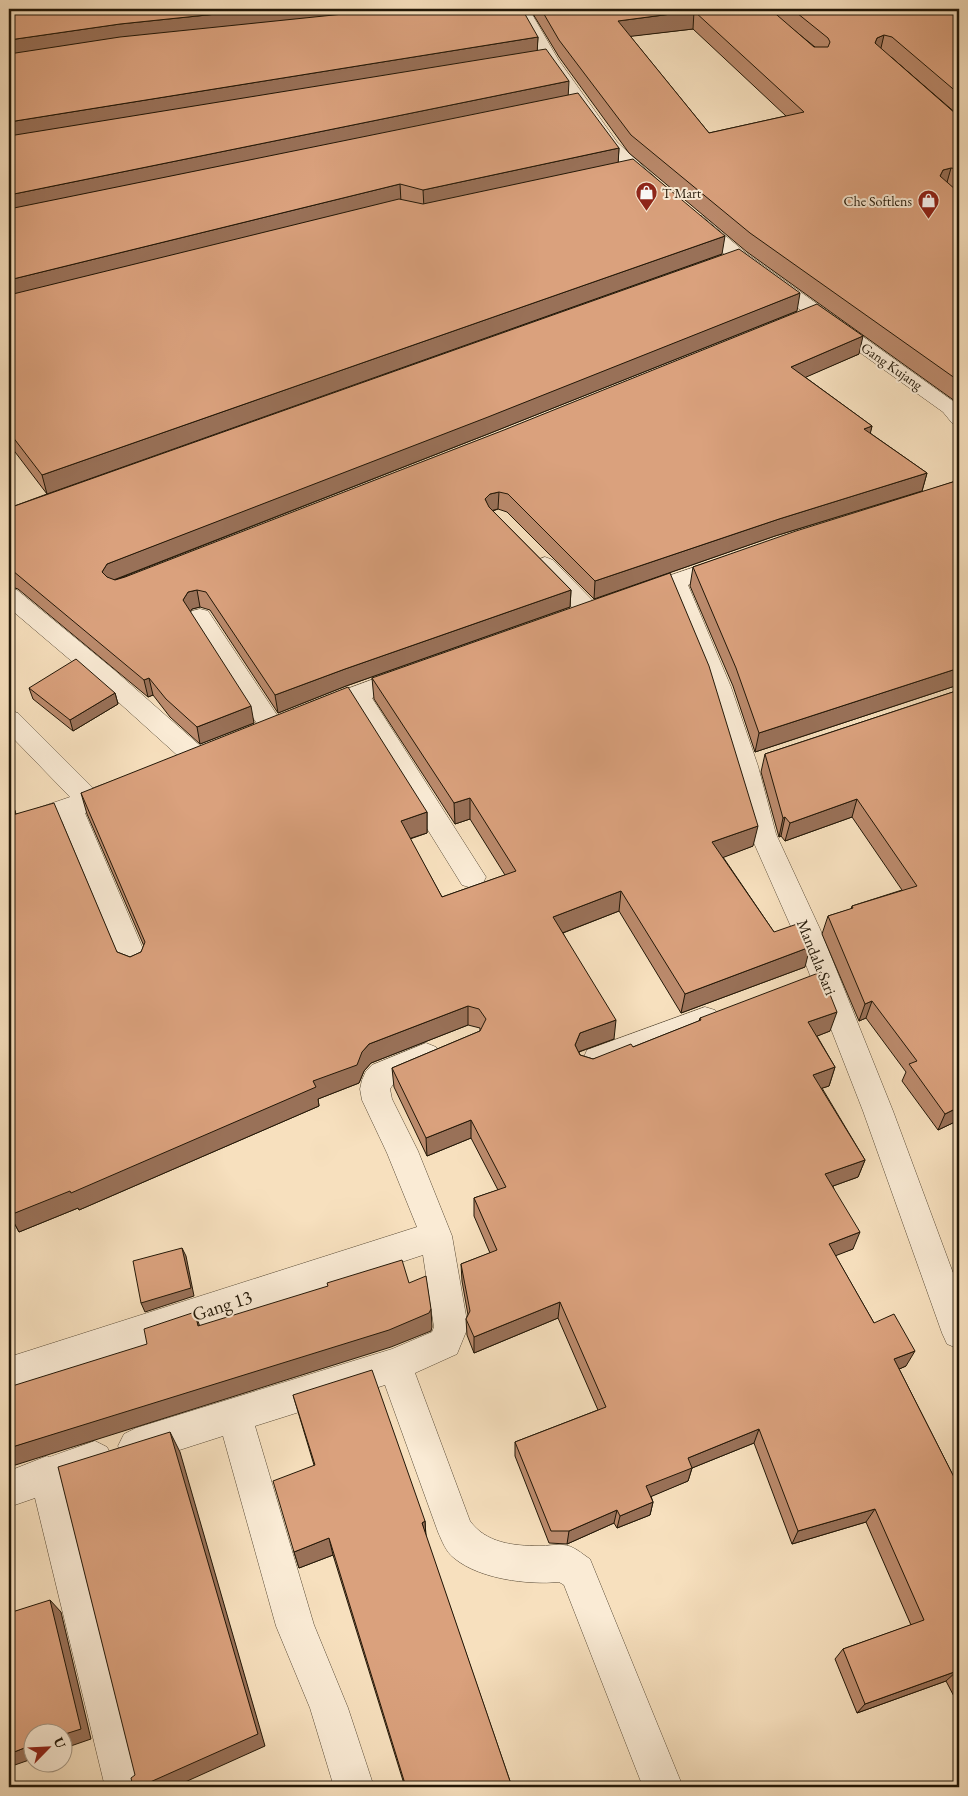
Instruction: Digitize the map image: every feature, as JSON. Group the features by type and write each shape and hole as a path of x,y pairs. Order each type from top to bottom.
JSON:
{"street":[{"path":"522,9 550,59 621,162 665,194"},
{"path":"531,62 550,59"},
{"path":"562,107 581,103"},
{"name":"Gang Kujang","path":"680,207 729,260 806,316 956,411"},
{"path":"533,554 595,608 748,555"},
{"name":"Mandala Sari","path":"675,581 719,687 754,763 754,805 763,834 806,928 878,1111 959,1333"},
{"path":"9,596 104,675 205,753 169,768"},
{"path":"200,617 279,724 430,668"},
{"path":"356,694 472,877"},
{"path":"9,719 80,805 135,963"},
{"path":"9,828 80,805 142,779"},
{"path":"797,984 824,974"},
{"path":"590,1063 734,1008"},
{"path":"9,1489 47,1474 395,1365 445,1342 451,1327 436,1236 402,1151 377,1100 375,1089 377,1080 383,1074 452,1046"},
{"name":"Gang 13","path":"9,1374 436,1236"},
{"path":"395,1365 456,1532 468,1546 506,1562 546,1565 564,1563 577,1572 663,1787"},
{"path":"235,1415 295,1626 329,1708 354,1787"},
{"path":"47,1474 125,1787"}],"building":[{"path":"9,9 265,9 120,24 9,40"},
{"path":"392,9 522,9 538,37 9,122 9,54 120,37"},
{"path":"541,9 603,9 606,12 617,13 621,9 770,9 814,47 828,47 830,42 828,38 792,9 959,9 959,94 892,37 884,35 877,38 875,43 959,115 959,171 958,169 951,168 943,170 940,176 956,190 959,190 959,381 750,233 631,135 559,40","holes":["694,11 804,112 709,133 618,21"]},
{"path":"546,49 569,81 9,195 9,136"},
{"path":"578,93 619,148 423,190 400,184 9,280 9,209"},
{"path":"633,159 725,236 42,475 9,432 9,295 399,199 423,204"},
{"path":"739,249 800,293 488,417 107,564 102,572 107,577 115,580 125,577 504,430 817,304 863,336 791,367 872,426 864,429 927,473 779,519 595,581 508,494 499,492 490,494 485,499 489,507 571,590 275,695 206,592 197,590 188,592 183,600 251,706 197,727 166,699 149,678 144,680 13,571 9,570 9,508"},
{"path":"959,480 959,668 759,733 736,668 693,567 796,531"},
{"path":"670,573 709,666 758,826 712,842 774,932 800,923 810,947 685,994 621,891 553,917 616,1020 580,1033 575,1045 580,1055 593,1059 631,1044 633,1047 701,1020 700,1018 821,972 837,1012 808,1022 835,1067 813,1075 865,1160 825,1174 860,1232 829,1244 874,1323 894,1314 915,1351 894,1359 959,1487 959,1676 957,1671 865,1704 843,1649 924,1620 875,1509 798,1531 759,1429 688,1458 692,1468 646,1486 653,1502 620,1516 617,1510 569,1531 551,1531 515,1442 606,1407 560,1302 474,1337 466,1319 470,1311 461,1264 497,1250 474,1198 506,1187 471,1120 426,1138 392,1068 480,1031 486,1019 479,1009 468,1006 369,1044 362,1052 357,1065 313,1081 316,1087 71,1193 70,1191 10,1215 9,1210 9,816 54,803 117,952 130,957 141,952 145,942 81,793 348,687 427,812 401,821 442,897 516,871 470,798 454,803 372,678"},
{"path":"76,659 115,693 70,720 29,688"},
{"path":"959,690 959,1107 945,1114 909,1064 917,1061 872,1001 865,1004 828,916 853,908 852,906 917,886 857,799 790,823 785,817 783,818 765,754"},
{"path":"182,1248 191,1288 141,1303 133,1261"},
{"path":"402,1260 409,1283 426,1276 431,1309 429,1313 389,1330 9,1448 9,1387 147,1344 144,1329 195,1312 198,1326 328,1286 327,1283"},
{"path":"372,1370 425,1521 422,1523 512,1787 414,1787 413,1785 406,1787 329,1538 294,1552 273,1481 315,1465 293,1395"},
{"path":"170,1432 258,1734 139,1787 133,1787 131,1778 135,1775 58,1467"},
{"path":"50,1600 81,1729 72,1732 72,1724 22,1724 22,1749 9,1754 9,1613"}],"place":[{"name":"T Mart","path":"646,212"},
{"name":"Che Softlens","path":"928,220"}]}
